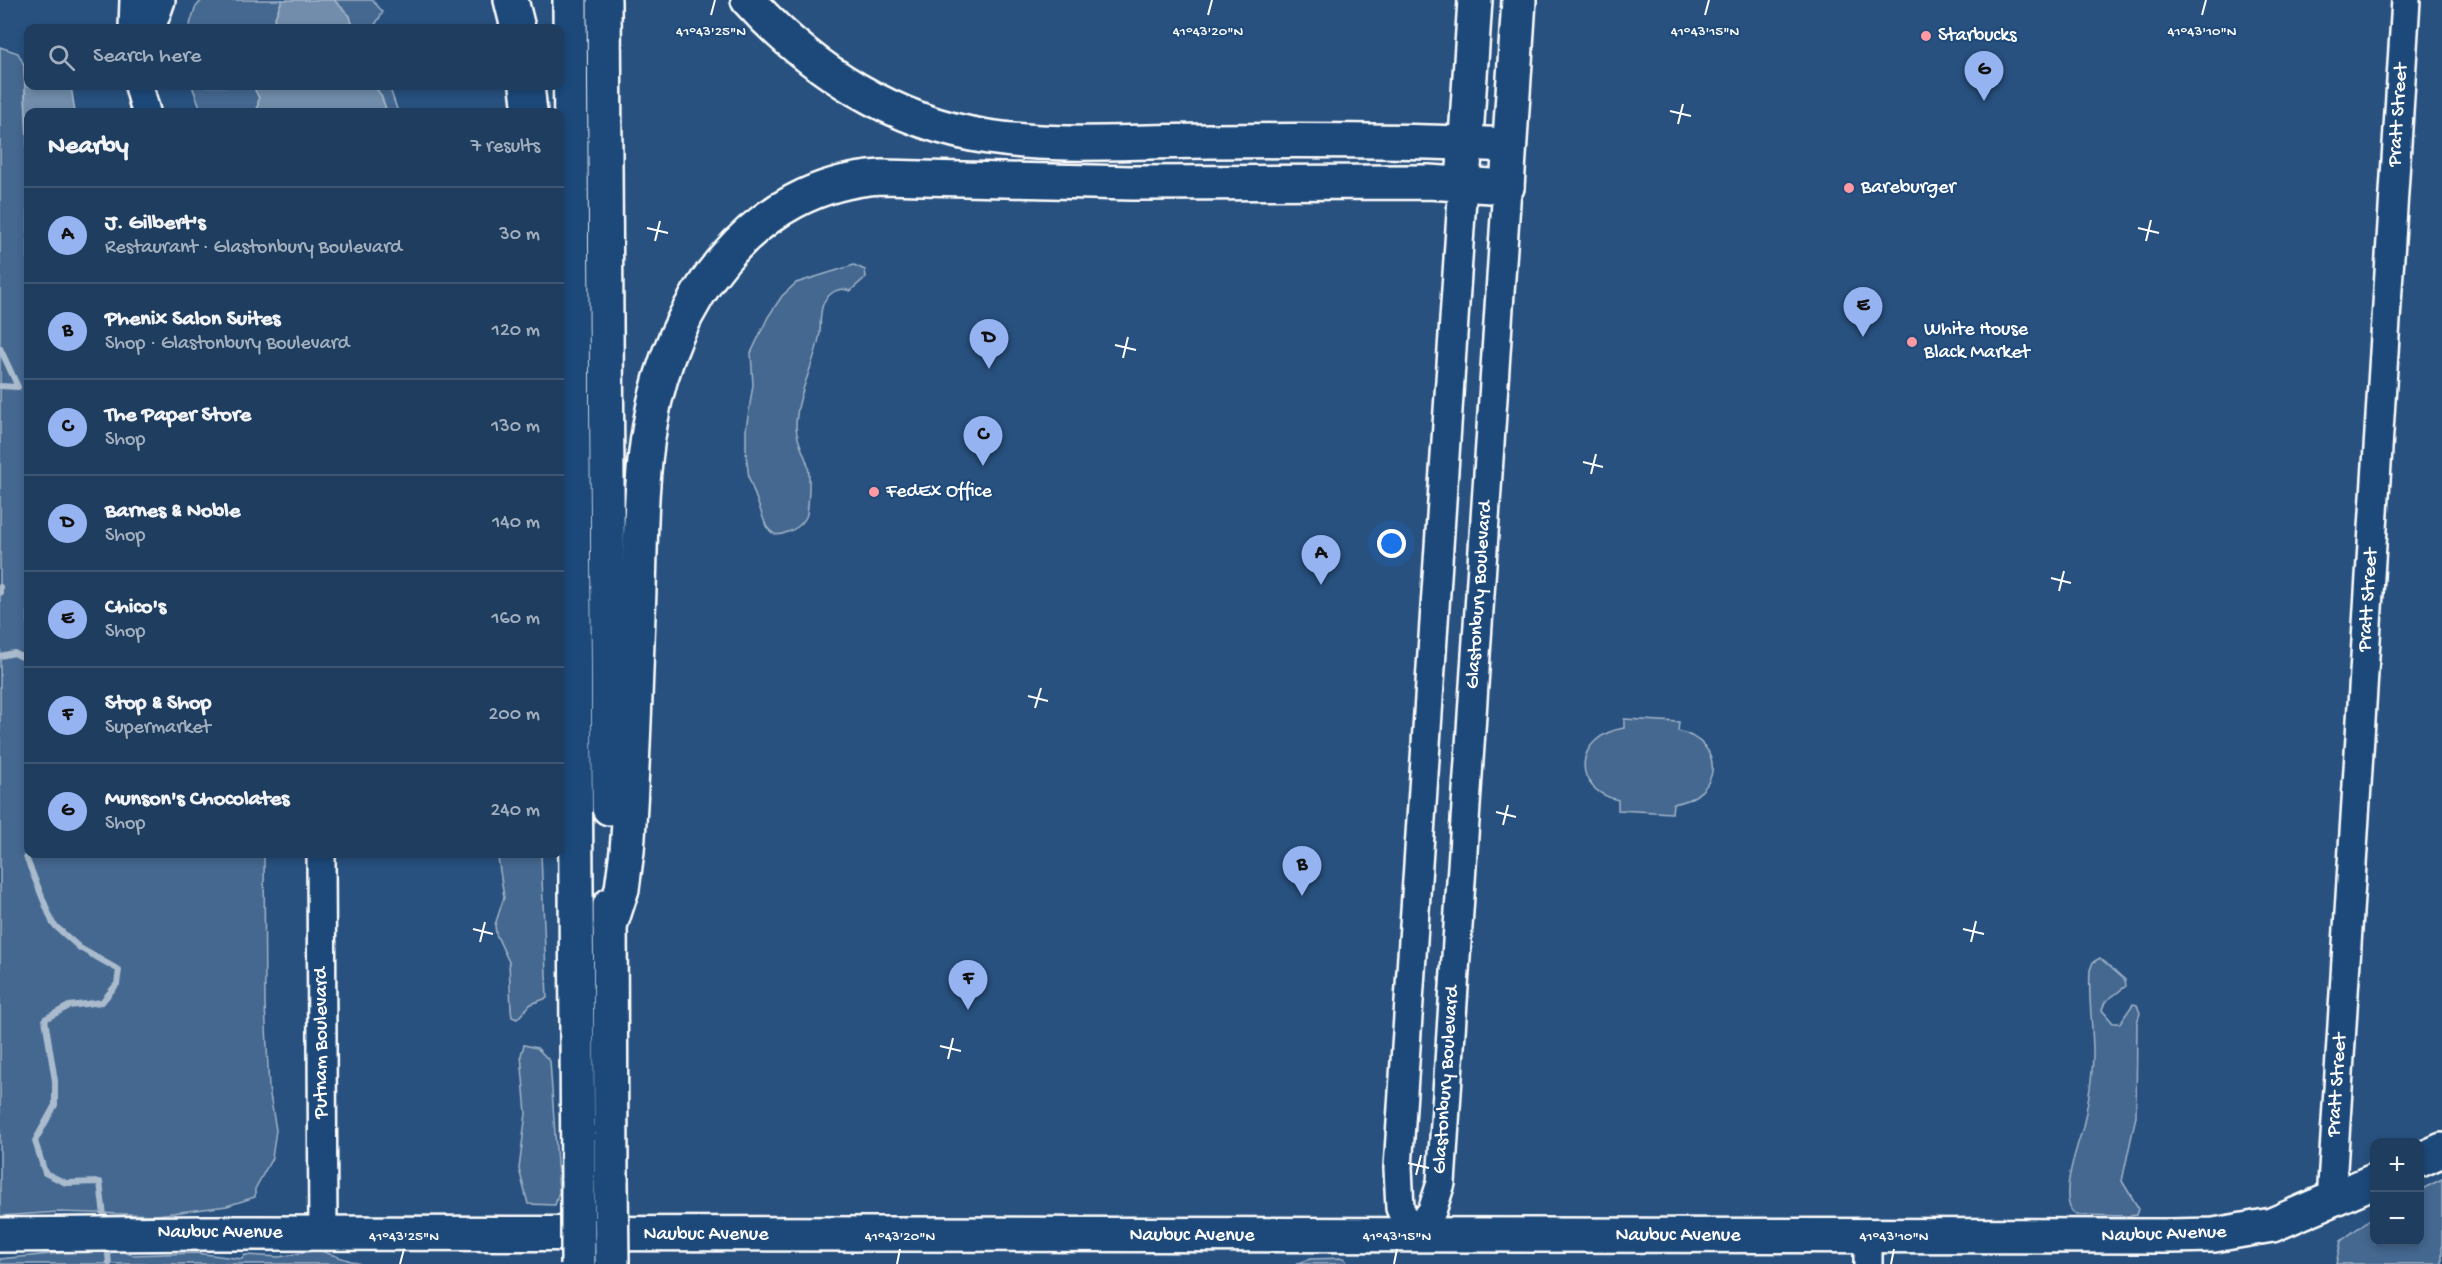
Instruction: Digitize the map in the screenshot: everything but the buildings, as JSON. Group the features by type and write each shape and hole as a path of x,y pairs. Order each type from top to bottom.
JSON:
{"main road":[{"path":"149,24 158,0"},
{"path":"511,0 517,24"},
{"path":"570,0 578,1264"},
{"path":"604,0 612,1264"},
{"path":"748,0 796,48 849,85 903,112 936,125 979,136 1043,142 1356,140 1509,145"},
{"path":"1463,183 1475,0"},
{"name":"Glastonbury Boulevard","path":"1507,187 1519,0"},
{"path":"527,90 530,108"},
{"path":"610,926 622,889 628,841 643,498 650,424 664,371 688,314 716,266 745,233 769,214 803,196 838,183 870,178 1132,183 1463,183 1507,187"},
{"path":"564,515 574,543"},
{"path":"2424,1158 2442,1150"},
{"name":"Naubuc Avenue","path":"0,1235 323,1233 1412,1236 1868,1250 2214,1235 2272,1226 2370,1183"}],"street":[{"path":"133,24 134,0"},
{"name":"Pratt Street","path":"2331,1201 2406,0"},
{"path":"140,90 145,108"},
{"path":"1412,1236 1400,1208 1397,1181 1463,183"},
{"name":"Glastonbury Boulevard","path":"1412,1236 1432,1211 1441,1183 1507,187"},
{"path":"1427,731 1471,734"},
{"path":"1424,772 1468,775"},
{"name":"Putnam Boulevard","path":"321,858 323,1233"}],"shaded area":[{"path":"202,0 282,0 273,24 190,24 195,8"},
{"path":"282,0 334,0 350,16 352,24 273,24"},
{"path":"334,0 372,0 383,12 376,24 353,24"},
{"path":"0,47 18,53 24,65 26,108 24,858 264,858 265,1004 269,1089 276,1130 272,1158 255,1189 255,1197 227,1206 157,1215 59,1212 0,1216"},
{"path":"25,90 72,90 74,108 26,108"},
{"path":"194,90 255,90 259,98 258,108 200,108"},
{"path":"255,90 377,90 386,108 258,108 259,98"},
{"path":"377,90 390,90 397,108 386,108"},
{"path":"854,265 865,270 866,277 850,291 843,289 836,291 824,302 818,345 799,404 796,427 809,470 806,517 794,529 776,534 766,526 749,478 746,429 753,385 751,353 768,317 782,296 796,283"},
{"path":"1624,719 1679,722 1678,731 1694,737 1711,757 1712,769 1709,781 1702,791 1690,799 1673,804 1672,813 1618,810 1618,800 1602,794 1592,785 1586,774 1584,763 1587,751 1595,741 1607,733 1624,728"},
{"path":"498,858 541,858 547,998 531,1004 517,1019 512,1017 511,1010 509,962 496,934 495,925 504,897"},
{"path":"2100,958 2125,980 2126,986 2105,1002 2102,1010 2113,1023 2120,1023 2133,1004 2137,1005 2140,1013 2137,1023 2136,1116 2122,1181 2139,1209 2137,1215 2130,1216 2076,1215 2070,1208 2068,1198 2070,1173 2083,1127 2092,1072 2090,970 2093,962"},
{"path":"524,1045 537,1048 550,1061 559,1192 555,1205 528,1204 519,1169 526,1113 521,1055"},
{"path":"2442,1179 2442,1264 2336,1264 2341,1241 2370,1219 2370,1246 2424,1246 2424,1188"},
{"path":"96,1244 133,1255 196,1253 242,1259 245,1255 279,1257 318,1250 360,1264 0,1264 0,1259 91,1250"},
{"path":"1344,1258 1348,1264 1296,1264 1310,1259"}],"waterway":[{"path":"0,348 18,387 0,386"},
{"path":"0,587 0,593"},
{"path":"0,656 14,653 24,658"},
{"path":"26,858 53,924 80,948 119,970 117,984 102,1002 69,1006 45,1019 55,1081 55,1105 35,1141 45,1173 66,1183 100,1182 105,1225"},
{"path":"107,1245 109,1264"}],"place":[{"name":"Starbucks","path":"1926,36"},
{"name":"Munson's Chocolates","path":"1984,101"},
{"name":"Bareburger","path":"1849,188"},
{"name":"Chico's","path":"1863,337"},
{"name":"White House Black Market","path":"1912,342"},
{"name":"Barnes & Noble","path":"989,369"},
{"name":"The Paper Store","path":"983,466"},
{"name":"FedEx Office","path":"874,492"},
{"name":"J. Gilbert's","path":"1321,585"},
{"name":"Phenix Salon Suites","path":"1302,896"},
{"name":"Stop & Shop","path":"968,1010"}]}
